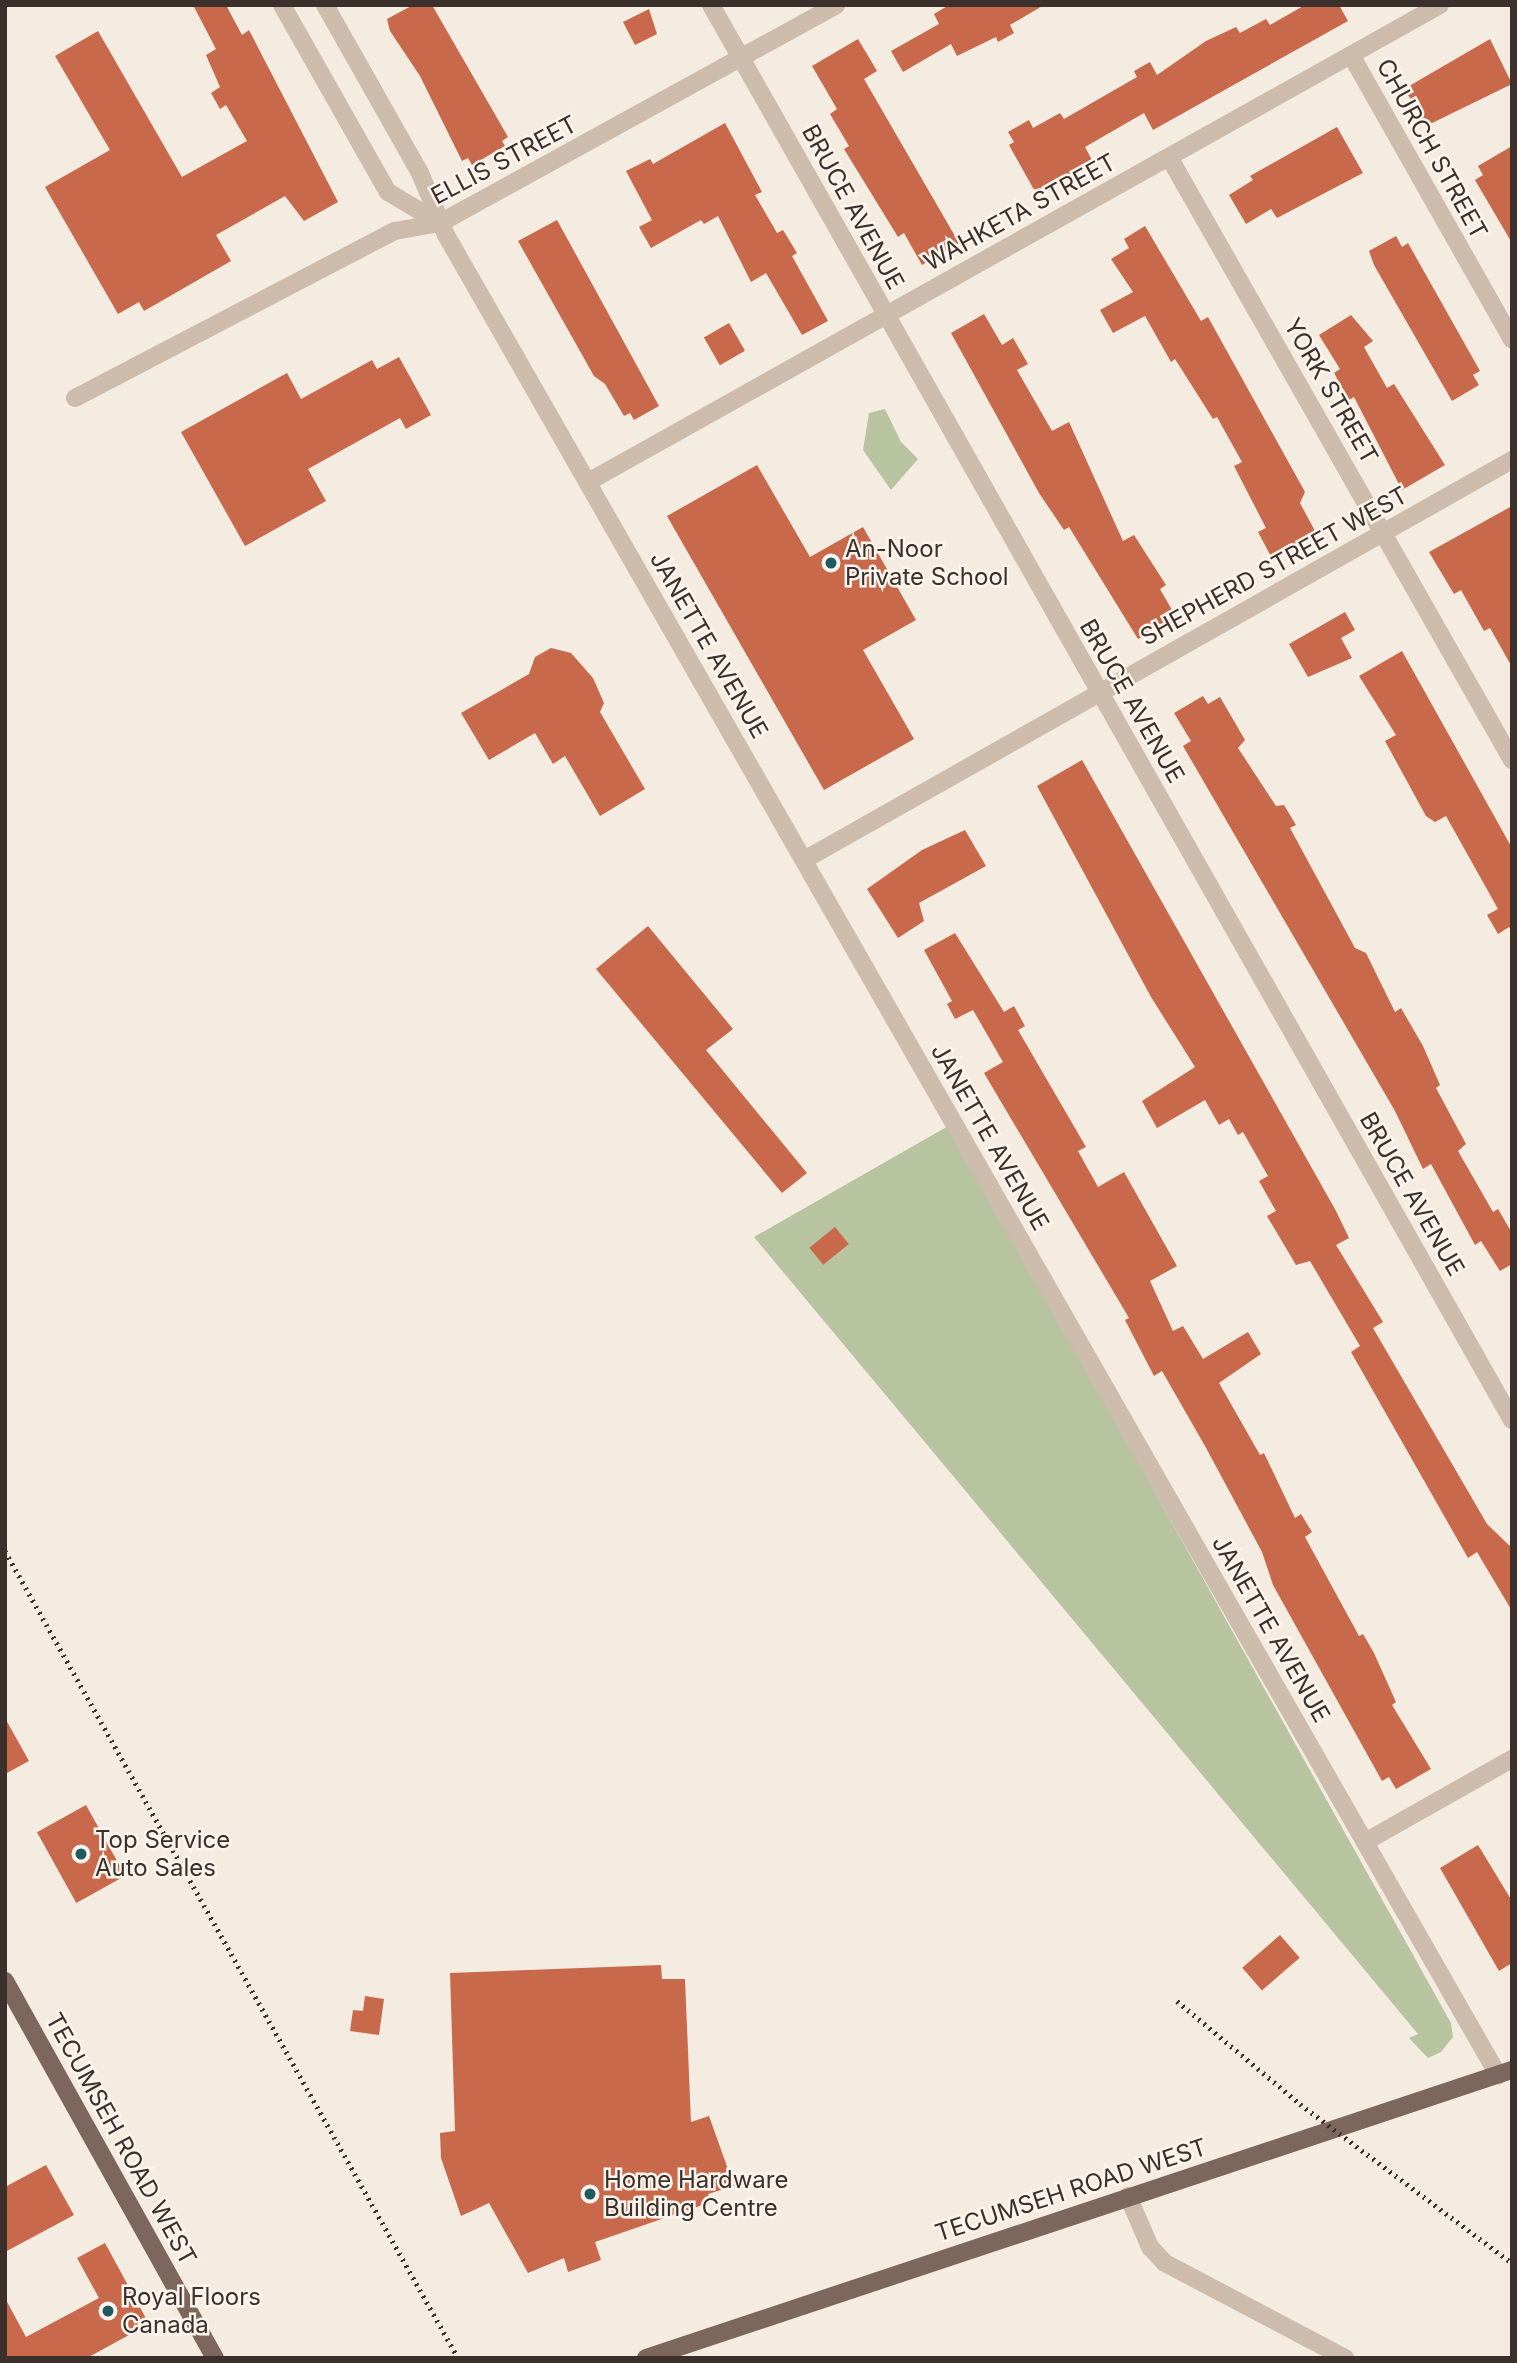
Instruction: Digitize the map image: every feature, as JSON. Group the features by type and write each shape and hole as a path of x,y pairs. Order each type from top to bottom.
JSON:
{"main road":[{"name":"TECUMSEH ROAD WEST","path":"5,1981 215,2358"},
{"name":"TECUMSEH ROAD WEST","path":"646,2358 1505,2072"}],"street":[{"name":"JANETTE AVENUE","path":"282,5 388,192 440,223"},
{"name":"JANETTE AVENUE","path":"325,5 420,173 440,223 1365,1842 1505,2072"},
{"name":"BRUCE AVENUE","path":"711,5 1512,1420"},
{"name":"ELLIS STREET","path":"75,398 395,231 440,223 741,60 836,5"},
{"name":"WAHKETA STREET","path":"588,482 1440,5"},
{"name":"CHURCH STREET","path":"1351,55 1512,340"},
{"name":"YORK STREET","path":"1169,157 1512,760"},
{"name":"SHEPHERD STREET WEST","path":"804,860 1512,460"},
{"path":"1365,1842 1512,1759"},
{"path":"1128,2196 1150,2247 1165,2263 1345,2358"}],"green space":[{"path":"885,409 901,442 918,459 891,490 863,450 869,413"},
{"path":"950,1125 1451,2023 1453,2037 1441,2052 1428,2058 1409,2038 1418,2034 754,1237"}],"building":[{"path":"193,5 226,5 242,35 249,30 338,202 304,221 285,196 216,235 231,261 144,311 139,302 118,314 45,187 110,150 55,56 98,31 182,177 247,141 226,105 220,109 211,93 220,87 206,55 216,49"},
{"path":"413,5 432,5 508,137 502,141 505,146 472,165 468,158 462,161 420,76 390,31 387,19"},
{"path":"949,5 1044,5 1010,25 1014,33 998,42 996,37 957,56 951,44 903,72 891,51 939,24 934,14"},
{"path":"1305,5 1339,5 1348,21 1153,130 1144,113 1085,147 1093,162 1038,192 1033,188 1009,145 1014,142 1008,132 1029,120 1033,128 1060,113 1064,119 1137,77 1134,71 1150,62 1157,75 1206,41 1236,27 1240,33 1266,19 1270,25"},
{"path":"649,9 657,34 635,45 623,22"},
{"path":"858,39 877,71 864,79 959,243 922,265 904,233 898,237 844,149 849,146 830,114 837,109 812,66"},
{"path":"1490,39 1512,84 1428,125 1404,89"},
{"path":"725,123 762,192 755,195 777,233 783,230 797,253 792,256 828,321 802,335 766,273 751,282 718,216 704,224 701,220 651,248 639,227 652,220 626,171 650,159 653,164"},
{"path":"1337,127 1363,173 1277,218 1271,209 1246,224 1229,195 1253,180 1250,176"},
{"path":"1512,146 1512,243 1475,180 1483,175 1478,166"},
{"path":"557,220 659,406 634,420 630,413 624,416 605,384 594,376 518,241"},
{"path":"1145,226 1201,321 1208,317 1305,492 1300,503 1315,531 1273,560 1258,532 1266,528 1234,466 1242,462 1217,417 1213,419 1175,359 1171,362 1145,316 1113,333 1100,310 1133,292 1111,259 1129,248 1124,239"},
{"path":"1396,236 1402,247 1408,243 1480,371 1473,375 1479,385 1452,401 1374,265 1369,251"},
{"path":"984,314 1002,345 1013,338 1028,364 1017,370 1052,431 1069,422 1123,541 1134,535 1166,585 1160,589 1176,617 1138,639 1069,527 1064,530 1039,493 951,333"},
{"path":"1351,315 1373,341 1364,347 1387,388 1394,384 1445,465 1402,490 1354,397 1349,400 1334,373 1340,369 1319,335"},
{"path":"729,323 745,351 720,365 704,338"},
{"path":"399,357 431,415 406,429 400,418 308,469 326,501 245,546 181,432 287,373 301,399 372,360 377,369"},
{"path":"757,465 810,557 863,527 916,620 863,650 914,739 824,790 667,516"},
{"path":"1512,506 1512,667 1490,628 1484,631 1461,590 1454,594 1429,552"},
{"path":"1345,612 1355,630 1341,638 1352,658 1308,677 1289,644"},
{"path":"551,648 571,653 593,678 604,703 600,712 645,789 600,816 565,756 553,764 535,733 489,760 461,713 529,674 535,657"},
{"path":"1402,651 1512,848 1512,932 1509,927 1498,934 1487,915 1498,909 1446,816 1435,822 1426,816 1385,741 1396,735 1359,676"},
{"path":"1203,696 1208,704 1220,697 1245,740 1238,748 1276,806 1284,805 1296,825 1290,828 1355,948 1366,953 1395,1012 1401,1008 1423,1046 1440,1085 1436,1088 1466,1144 1458,1151 1493,1212 1498,1209 1512,1233 1512,1264 1500,1271 1481,1241 1475,1245 1431,1164 1423,1169 1395,1111 1183,746 1191,741 1174,713"},
{"path":"1082,760 1336,1211 1349,1238 1336,1245 1383,1322 1373,1328 1487,1524 1512,1548 1512,1611 1477,1552 1468,1558 1351,1352 1360,1346 1310,1261 1296,1265 1267,1216 1276,1211 1259,1181 1268,1176 1243,1132 1238,1135 1229,1119 1219,1125 1205,1100 1157,1128 1142,1101 1195,1067 1151,997 1037,786"},
{"path":"965,830 986,866 919,903 924,921 898,938 867,889 922,850"},
{"path":"648,926 733,1029 706,1050 807,1173 782,1193 596,969"},
{"path":"955,933 1004,1012 1014,1006 1025,1026 1018,1030 1086,1147 1078,1151 1098,1187 1124,1172 1177,1266 1150,1281 1173,1331 1183,1326 1203,1359 1248,1332 1261,1354 1219,1383 1260,1455 1264,1453 1295,1518 1301,1514 1312,1532 1305,1537 1359,1636 1363,1634 1374,1653 1396,1702 1392,1705 1431,1769 1396,1789 1389,1777 1382,1781 1273,1585 1262,1552 1205,1446 1162,1371 1154,1376 1125,1320 1129,1318 984,1073 1003,1062 973,1010 955,1019 947,1004 952,1001 924,950"},
{"path":"835,1227 849,1244 823,1265 809,1248"},
{"path":"5,1718 29,1761 5,1774"},
{"name":"Top Service Auto Sales","path":"86,1805 125,1876 76,1903 37,1832"},
{"path":"1478,1845 1512,1901 1512,1963 1499,1971 1440,1868"},
{"path":"1280,1935 1300,1958 1262,1990 1242,1968"},
{"path":"661,1965 662,1979 685,1979 691,2122 709,2116 734,2186 708,2194 711,2202 595,2242 601,2260 568,2272 564,2258 528,2273 489,2203 461,2216 441,2158 440,2133 455,2131 450,1973"},
{"path":"365,1996 384,1999 379,2035 350,2031 353,2010 363,2011"},
{"path":"46,2165 74,2215 5,2252 5,2187"},
{"name":"Royal Floors Canada","path":"105,2243 149,2324 87,2358 5,2358 5,2298 26,2337 99,2298 77,2258"}],"railway":[{"path":"5,1551 458,2358"},
{"path":"1177,2001 1300,2104 1512,2263"}],"place":[{"name":"An-Noor Private School","path":"831,563"},
{"name":"Top Service Auto Sales","path":"81,1854"},
{"name":"Home Hardware Building Centre","path":"590,2194"},
{"name":"Royal Floors Canada","path":"108,2311"}]}
